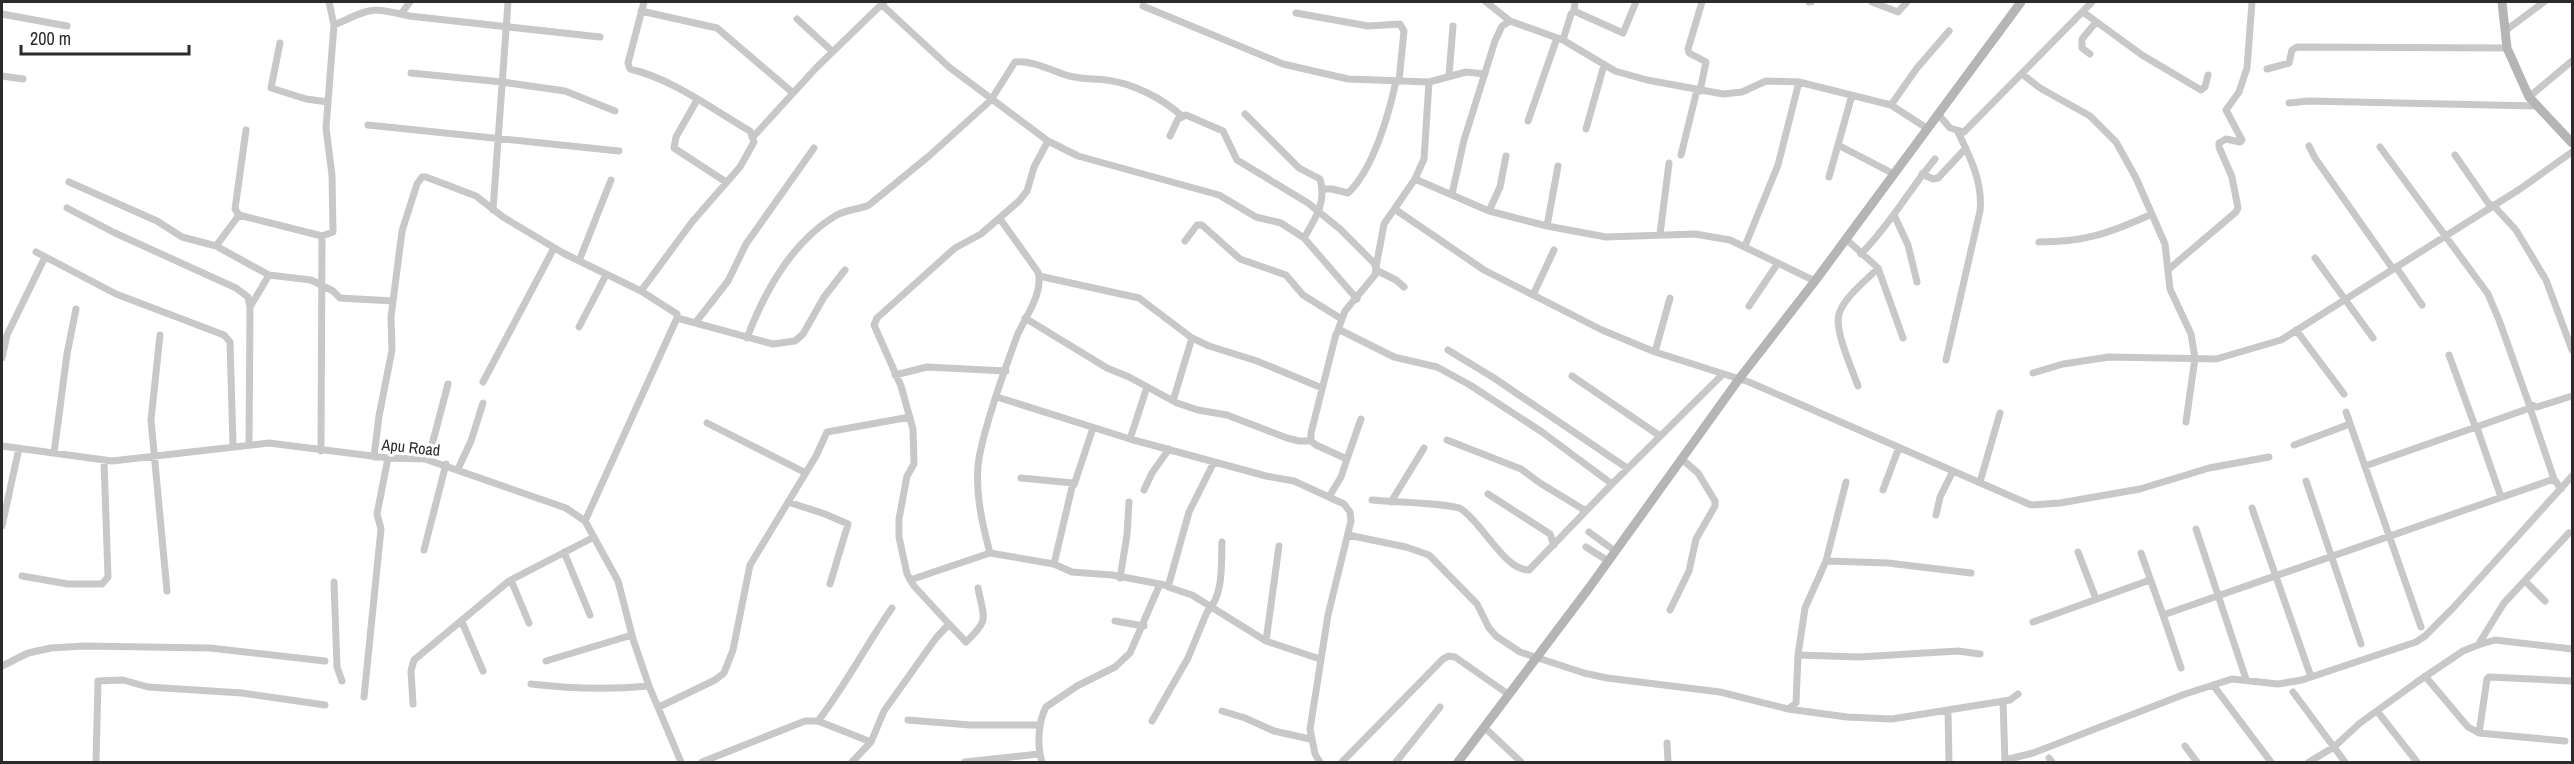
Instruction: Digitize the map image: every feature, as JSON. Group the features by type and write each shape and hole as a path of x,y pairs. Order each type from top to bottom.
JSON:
{"street":[{"path":"246,130 236,209 239,215 322,236 333,232 332,175 326,128 334,25 329,2"},
{"path":"401,14 410,2"},
{"path":"493,210 508,2"},
{"path":"641,291 692,222 740,167 754,142 750,131 655,78 630,69 628,63 644,2"},
{"path":"1486,2 1510,21 1560,39 1604,65 1647,80 1699,91 1732,94 1766,81 1799,82 1891,105 1928,129"},
{"path":"1528,121 1560,39 1574,11 1575,2"},
{"path":"1574,11 1623,33 1636,2"},
{"path":"1681,155 1706,62 1689,53 1688,49 1702,2"},
{"path":"1872,2 1898,12 1907,2"},
{"path":"1458,762 1537,659 1739,380 1939,115 2021,2"},
{"path":"1939,115 1950,128 1964,132 2092,2"},
{"path":"2169,268 2238,208 2232,177 2219,143 2224,140 2240,142 2242,140 2226,110 2239,92 2247,68 2252,2"},
{"path":"2502,2 2507,48 2529,97 2571,140"},
{"path":"2505,31 2544,2"},
{"path":"753,137 792,92 882,3 949,67 1048,141 1078,156 1219,195 1256,216 1281,223 1304,238 1357,299"},
{"path":"1143,6 1283,64 1348,80 1429,82 1467,72 1485,74"},
{"path":"334,25 372,9 600,37"},
{"path":"641,11 717,28 792,92"},
{"path":"2083,12 2142,55 2201,90 2205,87 2208,75"},
{"path":"1296,13 1368,26 1400,24 1404,31 1398,81 1361,178 1348,194 1323,189"},
{"path":"2,14 68,26"},
{"path":"797,19 832,51"},
{"path":"1452,194 1464,140 1485,74 1502,26 1510,21"},
{"path":"2090,54 2082,48 2082,39 2097,22"},
{"path":"1449,75 1453,26"},
{"path":"1891,105 1917,68 1949,31"},
{"path":"280,43 271,88 306,99 328,102"},
{"path":"2267,69 2289,63 2292,50 2297,47 2507,48"},
{"path":"2529,97 2572,61"},
{"path":"747,338 760,303 780,270 810,237 833,216 846,210 869,205 929,156 992,100 1015,62 1082,79 1106,80 1133,87 1171,106 1182,116 1195,118 1223,131 1237,160 1273,180 1319,212 1363,251 1376,269 1404,287"},
{"path":"1586,129 1604,65"},
{"path":"411,73 565,91 615,111"},
{"path":"2022,74 2040,88 2090,116 2116,142 2136,178 2165,244 2170,289 2191,334 2195,358 2186,422"},
{"path":"2,76 23,79"},
{"path":"1311,441 1313,424 1340,318 1357,299 1376,269 1384,224 1415,179 1426,148 1426,97 1429,82"},
{"path":"1744,246 1778,165 1799,82"},
{"path":"1829,177 1852,95"},
{"path":"697,100 676,137 674,148 726,182"},
{"path":"2289,103 2308,101 2536,106"},
{"path":"1245,114 1299,168 1320,180 1323,189 1319,212 1304,238"},
{"path":"1170,136 1178,119 1182,116"},
{"path":"368,125 619,151"},
{"path":"1946,360 1982,195 1958,132"},
{"path":"978,588 984,621 966,642 910,580 899,537 899,519 906,483 914,464 910,417 901,386 874,324 877,318 955,248 981,234 1000,219 1027,191 1034,167 1048,141"},
{"path":"1838,145 1894,174"},
{"path":"2309,146 2315,158 2422,305"},
{"path":"2380,147 2488,294 2532,407 2554,478 2561,489"},
{"path":"696,322 728,281 746,244 814,148"},
{"path":"1922,174 1933,179 1938,178 1966,148"},
{"path":"2033,373 2063,364 2109,357 2216,359 2281,340 2445,237 2572,152"},
{"path":"2455,155 2492,206 2516,230 2546,279 2572,350"},
{"path":"1489,211 1500,187 1506,156"},
{"path":"1861,254 1881,234 1935,159"},
{"path":"1660,234 1669,163"},
{"path":"1547,226 1558,166"},
{"path":"374,457 379,416 393,350 393,301 402,231 419,180 426,177 476,196 493,210 554,248 641,291 674,311 677,318 585,521"},
{"path":"1415,179 1489,211 1547,226 1606,237 1695,234 1730,240 1815,281"},
{"path":"579,261 611,180"},
{"path":"69,182 157,222 182,237 216,246 269,275 311,280 333,291 340,298 393,301"},
{"path":"67,208 115,233 236,288 248,297 250,307 249,445"},
{"path":"1395,208 1425,232 1484,270 1602,330 1655,352 1739,380 2031,505 2038,506 2140,489 2209,468 2269,457"},
{"path":"2039,242 2071,242 2095,237 2120,229 2151,214"},
{"path":"216,246 239,215"},
{"path":"1894,216 1908,245 1917,282"},
{"path":"1000,219 1039,276 1140,298 1192,338 1209,346 1257,361 1322,388"},
{"path":"1185,241 1197,225 1202,225 1240,259 1286,275 1303,295 1340,318"},
{"path":"321,451 322,236"},
{"path":"1846,238 1878,268 1902,338"},
{"path":"483,382 554,248"},
{"path":"1533,295 1554,250"},
{"path":"36,252 116,294 224,336 230,342 233,446"},
{"path":"2,358 7,335 45,257"},
{"path":"2315,258 2373,338"},
{"path":"1749,306 1778,263"},
{"path":"1857,386 1838,326 1838,316 1843,306 1878,268"},
{"path":"677,318 773,344 795,341 803,334 824,297 845,270"},
{"path":"250,307 269,275"},
{"path":"579,327 606,275"},
{"path":"990,553 981,510 978,471 984,440 997,398 1035,296 1039,276"},
{"path":"1655,352 1670,297"},
{"path":"54,453 67,354 76,309"},
{"path":"1025,318 1088,357 1173,401 1198,410 1227,415 1287,438 1311,441 1347,459"},
{"path":"1338,330 1357,337 1394,357 1437,368 1470,385 1542,432 1612,484"},
{"path":"2296,330 2344,394"},
{"path":"160,335 152,400 167,591"},
{"path":"1173,401 1192,338"},
{"path":"1448,350 1494,378 1628,468"},
{"path":"2449,355 2501,497"},
{"path":"895,375 927,366 1006,370"},
{"path":"1372,500 1452,505 1462,510 1517,568 1529,570 1722,375"},
{"path":"1572,376 1660,436"},
{"path":"428,460 448,384"},
{"path":"1130,439 1147,387"},
{"path":"2365,466 2532,407 2572,396"},
{"path":"997,398 1130,439 1294,481 1344,504 1350,512 1348,535 1334,585 1320,659 1310,739 1320,762"},
{"path":"458,469 471,441 483,403"},
{"path":"2346,412 2421,627"},
{"path":"1980,482 2000,413"},
{"path":"659,707 724,674 733,650 750,565 806,473 827,432 910,417"},
{"path":"1329,496 1341,477 1361,419"},
{"path":"706,423 806,473"},
{"path":"2294,445 2350,424"},
{"path":"1054,564 1074,485 1093,428"},
{"path":"1447,440 1521,469 1586,511"},
{"name":"Apu Road","path":"2,446 104,460 155,458 269,443 374,457 428,460 446,464 566,508 585,521 618,581 649,686 681,762"},
{"path":"1883,490 1899,447"},
{"path":"2,526 19,448"},
{"path":"1391,502 1424,448"},
{"path":"1144,490 1152,473 1169,449"},
{"path":"364,697 381,530 377,514 388,458"},
{"path":"22,576 68,584 102,584 108,578 104,460"},
{"path":"1670,610 1689,571 1696,539 1715,501 1698,473 1683,460"},
{"path":"1042,762 1039,754 1040,725 1046,707 1077,686 1115,667 1130,653 1164,585 1189,512 1214,462"},
{"path":"424,550 446,464"},
{"path":"1936,515 1940,497 1953,471"},
{"path":"2003,701 2005,761 2033,753 2232,679 2278,684 2311,677 2401,648 2425,636 2572,476"},
{"path":"1021,478 1069,482 1074,485"},
{"path":"2163,615 2554,478"},
{"path":"2306,481 2361,644"},
{"path":"1788,709 1796,703 1798,655 1805,608 1826,561 1846,482"},
{"path":"1488,494 1550,534 1554,545"},
{"path":"788,502 848,524 830,584"},
{"path":"1119,578 1127,535 1129,502"},
{"path":"2252,508 2311,677"},
{"path":"2196,529 2246,679"},
{"path":"1589,532 1615,551"},
{"path":"2478,645 2498,612 2569,533"},
{"path":"1348,535 1406,547 1430,555 1477,604 1496,636 1520,652 1537,659 1607,678 1720,692 1788,709 1847,717 1892,719 2003,701 2013,699 2018,694"},
{"path":"413,704 411,671 414,660 511,580 594,537"},
{"path":"1152,721 1177,678 1202,621 1212,607 1221,580 1222,542"},
{"path":"1266,641 1279,546"},
{"path":"1586,547 1608,561"},
{"path":"564,552 590,615"},
{"path":"2078,552 2096,599"},
{"path":"910,580 990,553 1054,564 1072,572 1092,572 1164,585 1192,595 1266,641 1320,659"},
{"path":"2141,553 2181,668"},
{"path":"1826,561 1888,563 1971,573"},
{"path":"511,580 529,623"},
{"path":"2033,622 2150,580"},
{"path":"2525,581 2546,601"},
{"path":"334,582 337,667 342,681"},
{"path":"818,721 840,692 869,641 892,608"},
{"path":"1115,621 1144,626"},
{"path":"462,622 483,671"},
{"path":"852,762 871,742 884,711 936,638 949,624"},
{"path":"546,661 632,634"},
{"path":"2309,762 2334,747 2360,723 2463,651 2495,640 2572,649"},
{"path":"2,666 28,652 84,646 210,648 325,661"},
{"path":"1798,655 1859,657 1958,651 1980,654"},
{"path":"1342,762 1443,659 1449,656 1455,657 1508,694"},
{"path":"2426,676 2468,727 2479,733 2565,741"},
{"path":"2479,733 2489,677 2571,681"},
{"path":"96,762 98,681 123,680 148,687 242,693 325,705"},
{"path":"531,684 588,690 649,686"},
{"path":"2213,685 2271,762"},
{"path":"2293,692 2345,762"},
{"path":"1396,762 1440,708"},
{"path":"1222,711 1274,731 1310,739"},
{"path":"1948,711 1949,762"},
{"path":"2377,711 2416,762"},
{"path":"908,720 970,725 1040,725"},
{"path":"702,762 806,721 818,721 871,742"},
{"path":"1484,727 1521,762"},
{"path":"1667,743 1668,762"},
{"path":"2185,746 2197,762"},
{"path":"965,762 1010,760 1039,754"}]}
